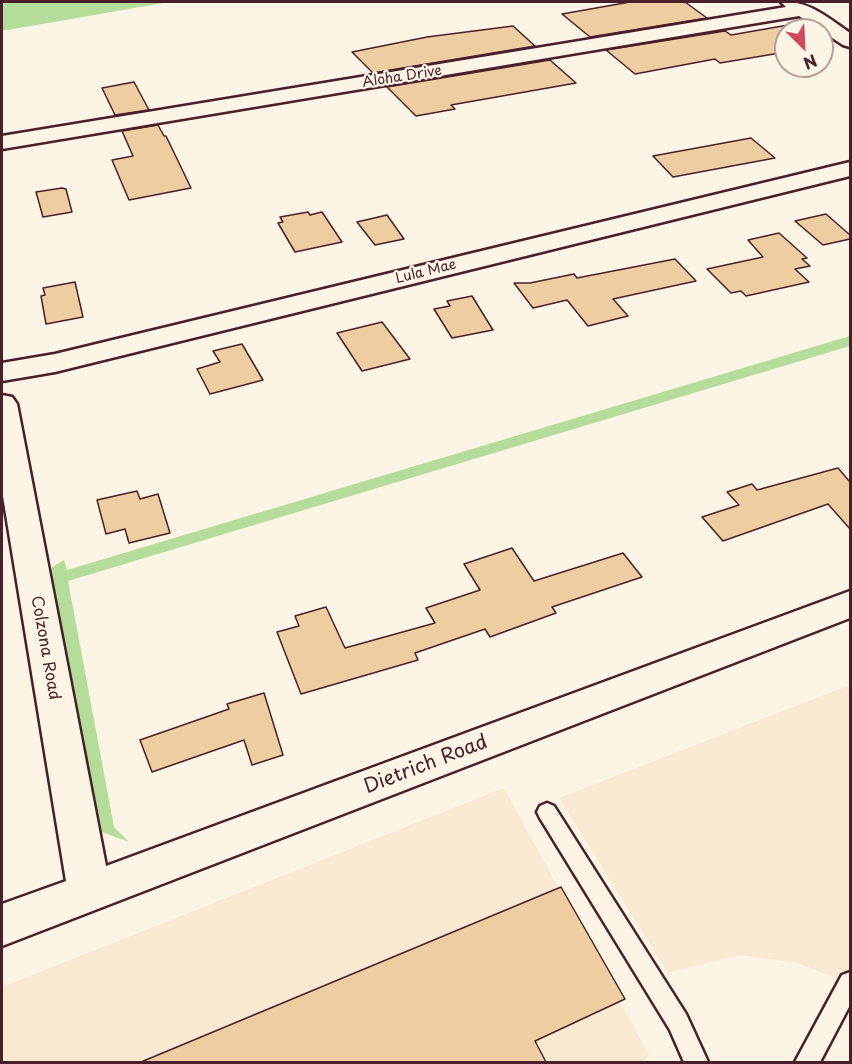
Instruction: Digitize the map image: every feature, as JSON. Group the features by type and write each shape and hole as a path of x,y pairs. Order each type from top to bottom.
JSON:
{"street":[{"path":"797,6 850,41"},
{"name":"Aloha Drive","path":"2,143 797,6"},
{"name":"Lula Mae","path":"2,372 56,363 850,169"},
{"name":"Colzona Road","path":"2,404 89,892"},
{"name":"Dietrich Road","path":"2,925 850,604"}],"lane":[{"path":"547,812 678,1022 696,1062"},
{"path":"807,1062 850,983"}],"shaded area":[{"path":"850,685 850,984 798,963 740,955 668,973 559,798"},
{"path":"504,788 649,1055 643,1062 2,1062 2,987"}],"green space":[{"path":"2,2 169,2 2,31"},
{"path":"850,336 850,346 68,581 114,827 129,842 102,832 49,569 64,560 67,570"}],"building":[{"path":"630,2 685,2 707,18 590,37 562,14"},
{"path":"513,26 535,46 373,73 352,52 427,37"},
{"path":"774,27 774,54 720,63 715,59 635,74 606,50 725,31 731,35"},
{"path":"550,60 576,83 451,105 455,109 416,116 387,87"},
{"path":"134,82 149,110 115,115 102,88"},
{"path":"158,125 166,136 191,188 129,200 112,160 133,156 122,131"},
{"path":"751,138 775,158 673,177 653,156"},
{"path":"66,189 72,212 43,217 36,192"},
{"path":"308,212 310,215 322,212 342,242 295,252 278,223 283,222 280,217"},
{"path":"826,214 850,235 850,239 823,245 795,221"},
{"path":"387,215 404,239 375,245 357,222"},
{"path":"779,233 807,258 802,259 810,266 795,269 809,282 746,296 741,291 731,293 707,269 763,257 748,240"},
{"path":"675,259 696,281 613,299 628,316 588,326 567,300 533,308 514,283 530,283 574,274 577,278"},
{"path":"75,282 83,317 46,324 41,296 45,295 43,288"},
{"path":"472,296 493,330 452,338 434,309 450,306 447,301"},
{"path":"382,322 410,359 362,371 337,333"},
{"path":"242,344 263,380 210,394 197,369 220,362 213,351"},
{"path":"838,468 850,482 850,529 828,504 723,541 702,517 739,505 727,492 752,484 757,490"},
{"path":"137,491 140,499 158,494 170,533 129,543 125,529 106,534 97,500"},
{"path":"512,548 534,581 623,553 642,577 552,607 556,613 490,637 485,629 415,653 418,660 301,694 277,632 299,626 295,616 326,607 345,648 435,623 426,608 480,590 464,564"},
{"path":"264,693 283,755 252,765 244,740 152,772 140,740 229,709 227,704"},
{"path":"561,887 625,999 535,1041 546,1062 141,1062"}]}
